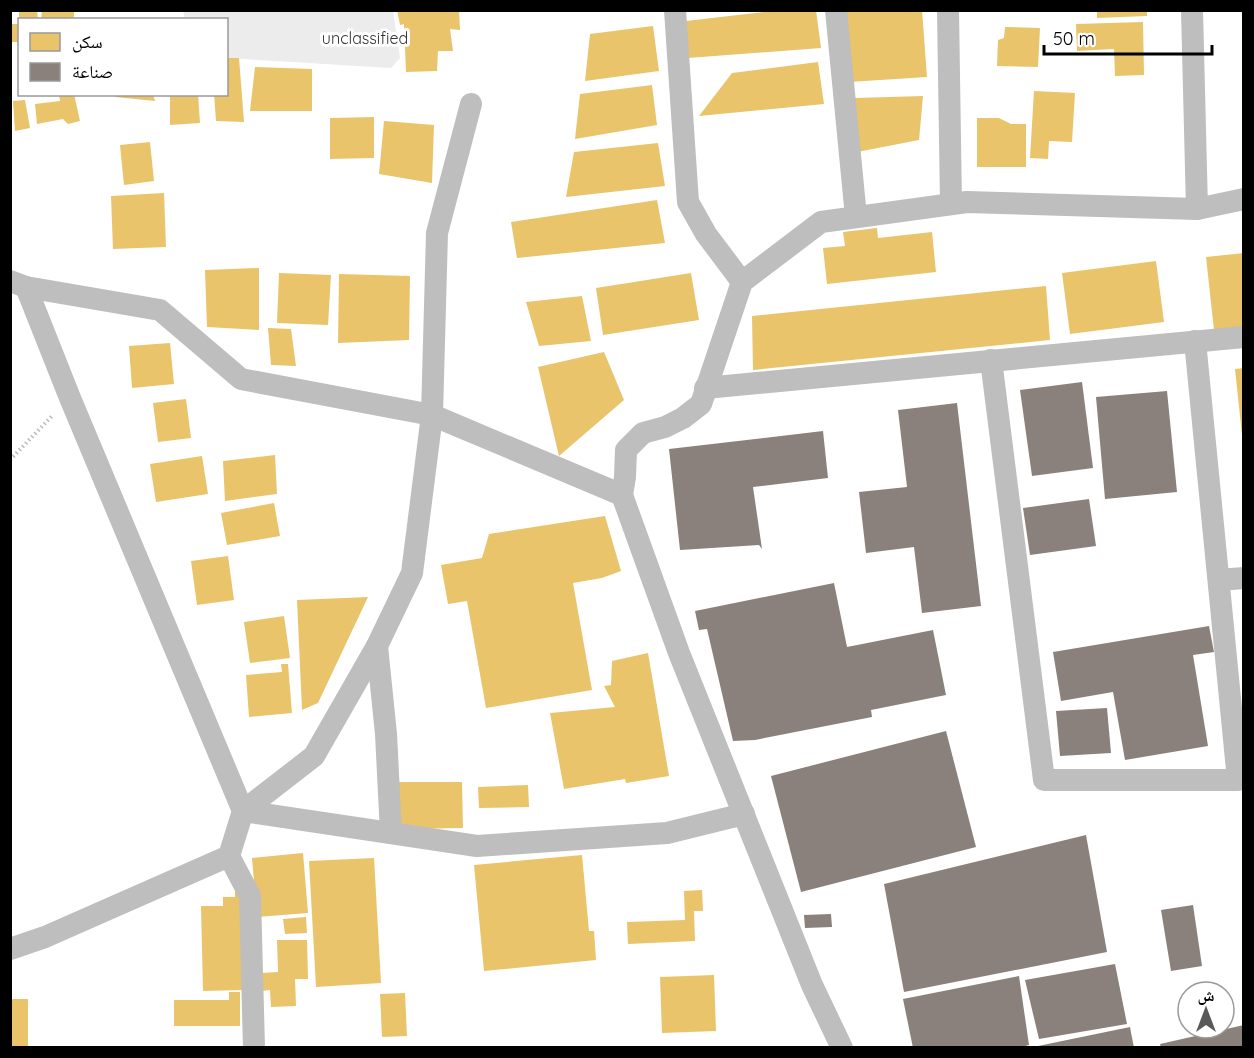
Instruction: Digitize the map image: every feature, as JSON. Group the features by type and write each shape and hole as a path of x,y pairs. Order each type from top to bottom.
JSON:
{"street":[{"path":"675,10 688,202 706,234 742,282"},
{"path":"836,10 856,217"},
{"path":"948,10 951,204"},
{"path":"1192,10 1197,209"},
{"path":"254,1047 250,896 229,856 243,811 314,756 377,646 412,573 432,415 436,233 471,104"},
{"path":"842,1047 812,985 680,653 622,495 626,450 643,433 665,427 683,418 701,404 742,282 820,222 967,202 1197,209 1244,199"},
{"path":"18,284 160,310 241,379 432,415 622,495"},
{"path":"18,284 70,398 243,811"},
{"path":"705,388 1244,337"},
{"path":"991,360 1044,780 1238,780 1195,341"},
{"path":"1219,580 1244,578"},
{"path":"377,646 386,734 391,833"},
{"path":"243,811 477,846 667,833 744,814"},
{"path":"10,949 45,937 229,856"}],"path":[{"path":"10,460 70,398"}],"green space":[{"name":"unclassified","path":"183,11 393,11 400,58 391,68 228,58 228,18 185,18"}],"building: سكن":[{"path":"19,10 37,10 38,18 19,18"},
{"path":"42,10 74,10 74,18 41,18"},
{"path":"397,10 459,10 460,30 450,29 453,51 438,51 437,71 406,72 404,24 400,25"},
{"path":"782,10 816,10 821,48 688,58 686,21"},
{"path":"844,10 922,10 927,77 849,82"},
{"path":"1097,10 1147,10 1147,16 1097,18"},
{"path":"1143,22 1144,75 1115,76 1114,49 1077,51 1076,24"},
{"path":"10,24 18,24 18,42 10,42"},
{"path":"653,26 659,71 585,81 590,34"},
{"path":"1005,27 1040,28 1038,67 997,66 998,40 1004,38"},
{"path":"228,58 239,58 244,122 216,121 214,96 228,96"},
{"path":"818,62 824,104 699,116 732,73"},
{"path":"255,67 312,69 312,111 250,111"},
{"path":"652,85 657,125 575,139 580,94"},
{"path":"1034,91 1075,93 1072,142 1049,141 1048,159 1030,158"},
{"path":"59,96 74,96 80,121 68,124 63,119 37,124 35,104 60,101"},
{"path":"154,96 155,101 115,97"},
{"path":"170,96 198,96 200,123 170,125"},
{"path":"923,96 919,140 857,152 855,98"},
{"path":"25,100 30,128 15,131 13,101"},
{"path":"374,117 374,158 330,159 330,118"},
{"path":"977,118 999,118 1011,124 1026,124 1026,167 977,167"},
{"path":"384,121 434,125 432,183 379,174"},
{"path":"150,142 154,181 124,185 120,145"},
{"path":"658,143 665,186 566,197 574,152"},
{"path":"164,193 166,247 113,249 111,196"},
{"path":"657,200 665,243 517,258 511,222"},
{"path":"877,228 878,238 932,232 936,272 827,284 823,248 845,246 843,232"},
{"path":"1244,253 1244,327 1214,330 1206,257"},
{"path":"1156,261 1164,322 1070,334 1062,273"},
{"path":"259,268 259,330 207,327 205,270"},
{"path":"279,273 331,275 328,325 277,323"},
{"path":"691,273 699,320 603,335 596,288"},
{"path":"339,274 410,276 409,340 338,343"},
{"path":"1046,286 1050,340 753,370 752,316"},
{"path":"582,296 591,341 539,346 526,302"},
{"path":"268,328 291,329 296,366 271,365"},
{"path":"170,343 174,384 132,388 129,346"},
{"path":"604,352 624,400 559,456 538,367"},
{"path":"1244,368 1244,435 1242,435 1235,369"},
{"path":"186,399 191,438 158,442 153,403"},
{"path":"275,455 277,494 225,501 223,461"},
{"path":"202,456 208,494 156,502 150,464"},
{"path":"274,503 280,536 227,545 221,513"},
{"path":"605,516 621,571 602,578 573,583 592,690 486,708 467,601 448,604 441,565 482,558 489,534"},
{"path":"228,556 234,600 197,605 191,561"},
{"path":"368,597 318,703 302,710 297,600"},
{"path":"284,616 290,658 250,663 244,622"},
{"path":"648,653 669,776 626,783 625,779 564,789 550,713 615,707 604,686 611,685 612,661"},
{"path":"281,664 288,664 292,713 249,717 246,675 282,672"},
{"path":"398,782 462,782 463,828 399,829"},
{"path":"528,785 529,807 479,808 478,787"},
{"path":"303,853 308,913 257,917 252,858"},
{"path":"582,855 589,931 594,931 596,960 484,971 474,865"},
{"path":"374,858 381,983 316,987 309,861"},
{"path":"235,884 241,884 243,990 203,991 201,906 223,906 223,897 235,897"},
{"path":"702,890 703,911 694,911 695,941 628,944 627,922 685,920 684,891"},
{"path":"306,917 307,933 285,934 283,919"},
{"path":"277,940 307,940 308,979 295,979 296,1006 271,1007 270,990 262,991 261,973 278,972"},
{"path":"714,975 716,1031 662,1033 660,977"},
{"path":"229,992 240,992 240,1026 174,1026 174,1000 229,1000"},
{"path":"405,993 407,1036 382,1037 380,994"},
{"path":"10,999 28,999 28,1048 10,1048"}],"building: صناعة":[{"path":"1082,382 1093,468 1032,476 1020,390"},
{"path":"1167,391 1177,492 1105,499 1096,397"},
{"path":"957,403 981,606 922,613 914,547 866,553 859,492 907,487 898,410"},
{"path":"823,431 828,478 753,487 762,549 759,545 680,550 669,449"},
{"path":"1089,499 1096,546 1030,555 1023,508"},
{"path":"834,583 847,647 933,630 946,695 871,710 872,717 755,740 733,741 707,629 699,630 695,611"},
{"path":"1209,626 1214,652 1193,655 1208,746 1125,760 1113,692 1061,701 1053,652"},
{"path":"1107,708 1111,753 1060,756 1056,711"},
{"path":"946,731 976,847 801,892 771,776"},
{"path":"1086,835 1107,952 904,992 884,884"},
{"path":"1193,905 1202,966 1171,971 1161,910"},
{"path":"831,914 832,927 805,928 804,915"},
{"path":"1115,964 1127,1024 1039,1039 1025,980"},
{"path":"1019,976 1029,1045 1018,1048 913,1048 903,999"},
{"path":"1244,1025 1244,1048 1161,1048 1160,1044 1178,1040 1236,1040 1236,1027"},
{"path":"1130,1027 1134,1048 1038,1048 1038,1046"}]}
